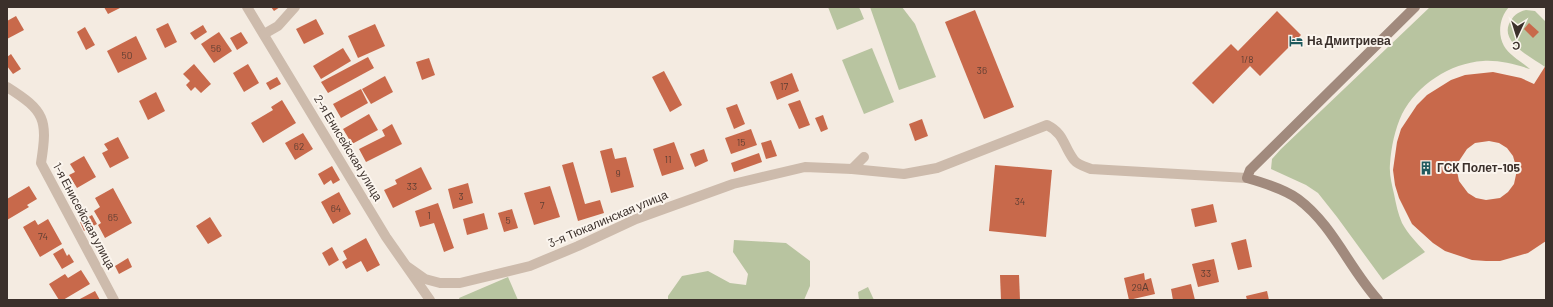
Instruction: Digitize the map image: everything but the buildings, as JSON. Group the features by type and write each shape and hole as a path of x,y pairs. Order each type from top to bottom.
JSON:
{"main road":[{"path":"1378,300 1317,217 1297,198 1267,184 1247,178 1250,170 1415,7"}],"street":[{"name":"2-я Енисейская улица","path":"247,7 397,255 408,267 430,300"},
{"path":"264,34 278,26 295,7"},
{"name":"1-я Енисейская улица","path":"7,87 27,100 38,110 44,124 45,141 41,163 114,300"},
{"name":"3-я Тюкалинская улица","path":"408,267 425,279 440,283 460,283 530,266 636,219 733,184 805,167 852,169 904,174 937,168 1047,125 1054,128 1061,135 1075,161 1082,166 1092,169 1247,178"},
{"path":"852,169 864,157"}],"green space":[{"path":"828,7 859,7 864,19 837,30"},
{"path":"870,7 902,7 915,24 936,77 899,90"},
{"path":"1430,7 1509,7 1503,15 1500,25 1502,41 1509,52 1530,69 1495,61 1483,61 1459,66 1436,77 1408,103 1397,126 1394,138 1390,176 1397,209 1402,223 1425,252 1383,280 1318,193 1306,185 1271,169 1272,159"},
{"path":"1526,10 1535,11 1546,22 1545,67 1519,49 1509,37 1509,24 1518,13"},
{"path":"872,48 894,102 864,114 842,60"},
{"path":"734,240 786,243 810,261 810,286 804,300 668,300 668,296 682,276 708,271 730,283 746,285 748,274 733,252"},
{"path":"508,277 518,300 460,300 459,298"},
{"path":"868,287 874,300 859,300 858,292"}],"place":[{"name":"На Дмитриева","path":"1296,41"},
{"name":"ГСК Полет-105","path":"1426,168"}]}
